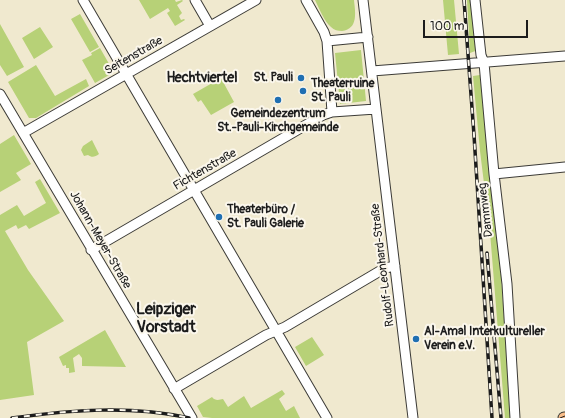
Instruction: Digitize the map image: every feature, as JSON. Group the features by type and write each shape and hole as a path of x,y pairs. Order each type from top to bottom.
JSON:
{"street":[{"path":"83,0 327,418"},
{"path":"195,0 210,26"},
{"name":"Seitenstraße","path":"23,133 256,0"},
{"path":"306,0 324,32 327,41 332,112 376,109"},
{"path":"327,41 368,37 363,0"},
{"name":"Dammweg","path":"476,0 507,284 515,418"},
{"name":"Rudolf-Leonhard-Straße","path":"368,37 413,418"},
{"path":"372,71 565,56"},
{"name":"Johann-Meyer-Straße","path":"0,94 91,250 192,418"},
{"name":"Fichtenstraße","path":"91,250 323,115 332,112"},
{"path":"494,174 565,167"},
{"path":"174,389 385,268 395,266"}],"green space":[{"path":"139,0 175,0 176,2 182,0 183,1 177,5 182,13 179,16 181,20 185,20 175,26 167,13 170,11 168,8 150,19"},
{"path":"315,0 354,0 354,23 347,30 342,31 332,28 324,18"},
{"path":"443,0 454,0 459,54 448,55"},
{"path":"467,0 474,0 478,50 470,53"},
{"path":"80,14 99,47 90,52 71,19"},
{"path":"0,24 24,67 7,76 0,65"},
{"path":"40,27 53,47 34,59 22,38"},
{"path":"100,48 112,69 111,74 95,83 82,60 92,55 91,53"},
{"path":"361,50 366,101 340,104 335,53"},
{"path":"36,65 55,96 86,79 89,86 36,118 29,118 8,82"},
{"path":"480,75 501,275 511,418 505,418 490,232 473,76"},
{"path":"221,78 234,102 211,115 201,100 198,102 193,94"},
{"path":"14,135 31,164 16,173 21,180 0,192 0,144"},
{"path":"92,140 99,154 94,157 88,155 84,156 81,150 83,146"},
{"path":"40,179 60,213 29,229 26,225 18,229 16,225 5,231 28,270 64,321 27,342 34,395 0,400 0,215 17,205 24,216 46,203 35,182"},
{"path":"105,330 126,367 82,366 82,358 79,354 73,358 75,372 69,373 69,368 66,368 66,365 63,366 59,357"},
{"path":"312,337 324,355 306,366 295,347"},
{"path":"282,390 285,394 279,399 286,411 294,406 300,418 203,417 197,406 212,397 216,400 223,399 228,407 244,396 251,408"}],"tram line":[{"path":"560,418 565,416"}],"railway":[{"path":"464,0 492,418"},
{"path":"487,253 501,418"},
{"path":"12,418 100,410 145,411 189,418"}],"place":[{"name":"St. Pauli","path":"301,78"},
{"name":"Theaterruine St. Pauli","path":"303,91"},
{"name":"Gemeindezentrum St.-Pauli-Kirchgemeinde","path":"278,100"},
{"name":"Theaterbüro / St. Pauli Galerie","path":"219,217"},
{"name":"Al-Amal Interkultureller Verein e.V.","path":"416,339"}],"district":[{"name":"Hechtviertel","path":"202,78"},
{"name":"Leipziger Vorstadt","path":"166,319"}]}
